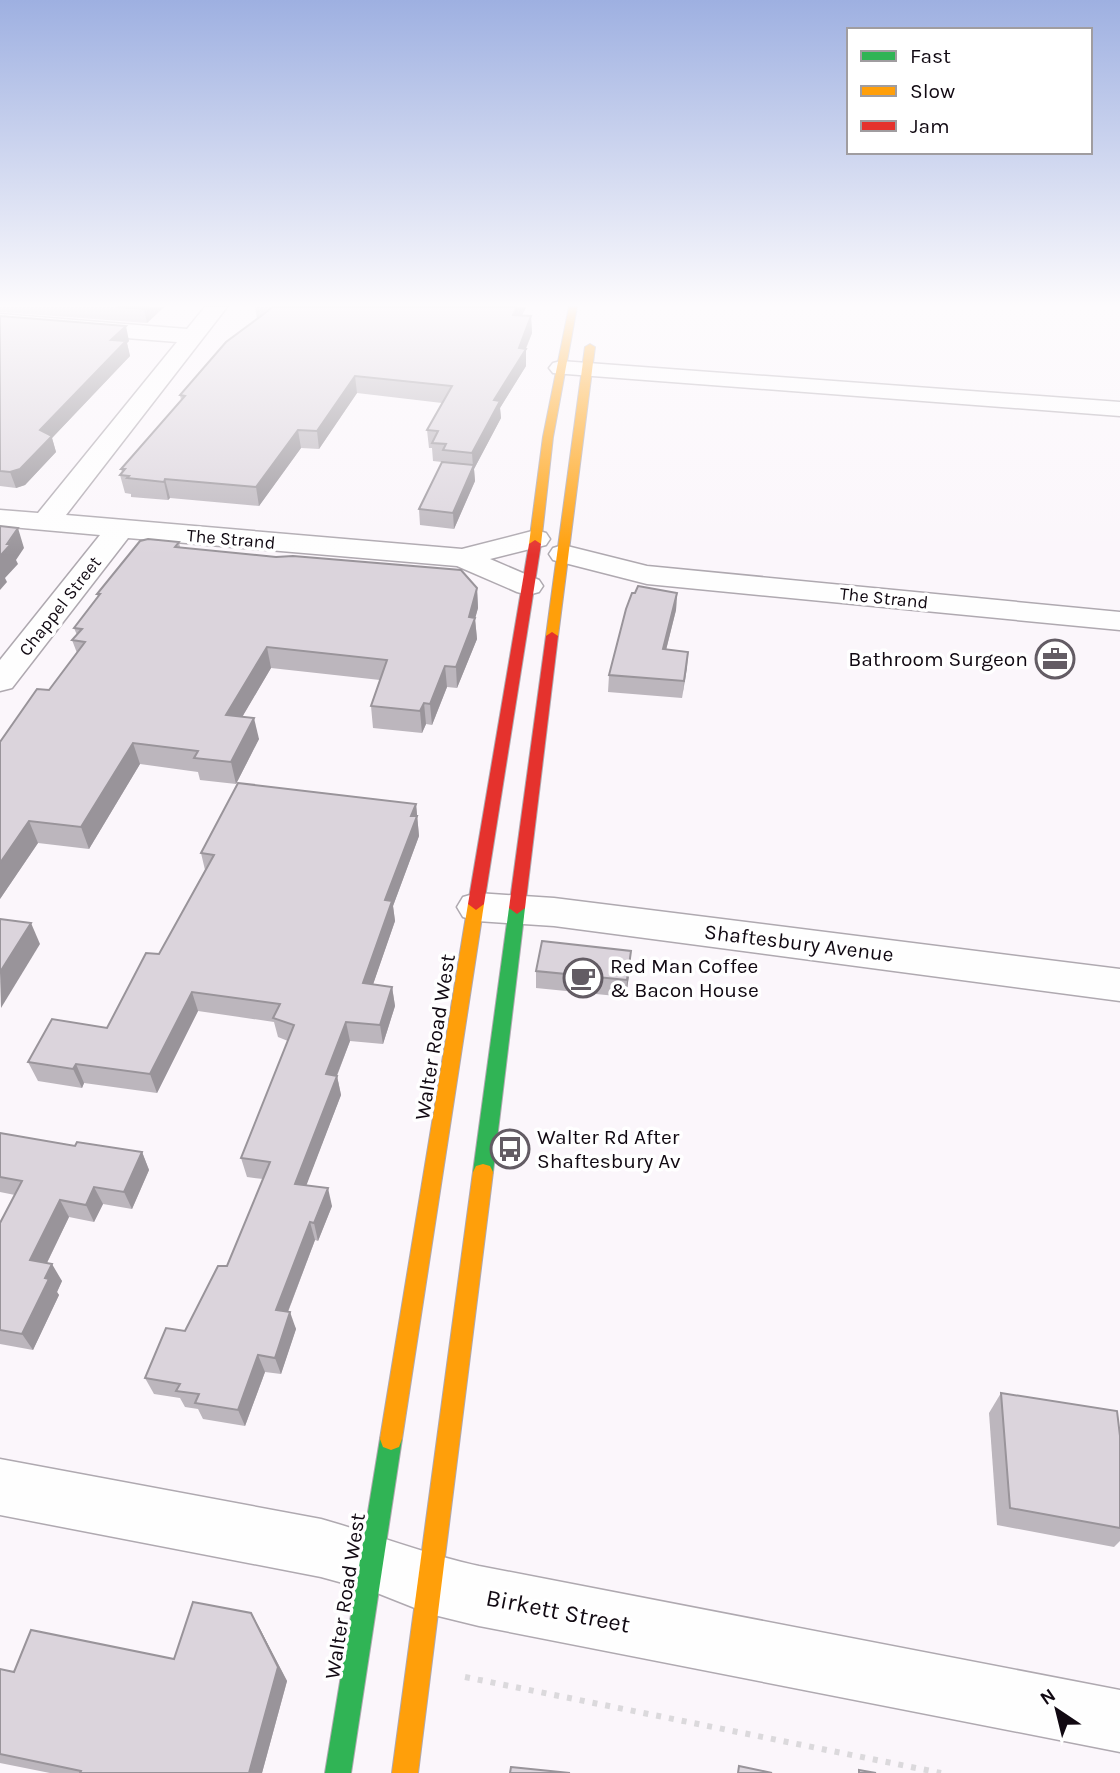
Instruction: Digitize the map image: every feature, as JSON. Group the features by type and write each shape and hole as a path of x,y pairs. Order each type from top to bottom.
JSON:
{"main road":[{"name":"Walter Road West","path":"338,1773 536,539 548,437 557,390"},
{"path":"405,1773 583,390"}],"street":[{"path":"46,523 150,390"},
{"path":"862,390 1120,410"},
{"name":"The Strand","path":"0,518 462,558 528,586"},
{"name":"Chappel Street","path":"0,681 119,530"},
{"name":"The Strand","path":"462,558 536,539"},
{"name":"The Strand","path":"563,554 648,575"},
{"name":"The Strand","path":"559,591 606,577 648,575 1120,621"},
{"name":"Shaftesbury Avenue","path":"477,906 517,908 1120,985"},
{"name":"Birkett Street","path":"0,1487 321,1548 372,1562 430,1586 1120,1721"}],"path":[{"path":"463,1677 941,1773"}],"building":[{"path":"0,390 79,390 40,430 52,436 20,469 0,471"},
{"path":"185,390 346,390 317,431 298,430 256,487 165,479 164,482 120,475 125,469 121,469 185,396 180,395"},
{"path":"450,390 500,390 494,400 500,401 472,453 443,450 446,444 432,443 438,431 427,430"},
{"path":"442,462 474,465 453,513 419,509"},
{"path":"0,526 18,528 7,544 11,544 0,556"},
{"path":"148,539 179,542 175,547 461,570 477,588 469,617 475,618 456,667 445,666 430,704 424,703 420,711 371,706 387,660 267,647 226,715 254,718 231,762 194,758 198,751 133,743 81,827 29,821 0,863 0,742 37,689 49,690 85,642 72,640 82,629 74,628 100,594 97,594 140,541"},
{"path":"638,586 677,593 663,649 688,652 684,681 609,675 626,609"},
{"path":"238,783 416,804 411,816 417,816 385,900 392,901 363,983 392,987 380,1025 346,1022 326,1074 337,1076 295,1184 328,1188 314,1223 310,1222 276,1310 290,1312 275,1358 258,1355 238,1410 195,1403 199,1394 176,1391 180,1384 145,1378 166,1328 185,1331 218,1266 227,1266 270,1162 241,1158 294,1025 273,1018 280,1004 192,992 150,1074 76,1064 73,1069 28,1062 52,1019 107,1028 146,953 159,954 214,855 201,853"},
{"path":"0,919 31,923 0,972"},
{"path":"542,941 631,951 627,980 536,971"},
{"path":"0,1133 75,1146 77,1142 142,1152 124,1192 94,1187 86,1205 60,1200 30,1260 52,1264 45,1278 49,1279 22,1334 0,1330 0,1223 22,1181 0,1177"},
{"path":"1001,1393 1117,1411 1120,1436 1120,1528 1010,1508"},
{"path":"193,1602 251,1613 278,1667 249,1773 80,1773 81,1771 0,1754 0,1669 14,1672 31,1630 174,1659"},
{"path":"739,1766 772,1773 738,1773"},
{"path":"511,1767 570,1773 510,1773"}],"traffic: fast":[{"path":"483,1172 517,908"},
{"path":"338,1773 391,1439"}],"traffic: slow":[{"path":"535,544 548,437 557,390"},
{"path":"552,636 584,390"},
{"path":"391,1439 476,904"},
{"path":"405,1773 483,1172"}],"traffic: jam":[{"path":"476,904 535,544"},
{"path":"517,908 552,636"}],"place":[{"name":"Bathroom Surgeon","path":"1055,659"},
{"name":"Red Man Coffee & Bacon House","path":"583,978"},
{"name":"Walter Rd After Shaftesbury Av","path":"510,1149"}]}
